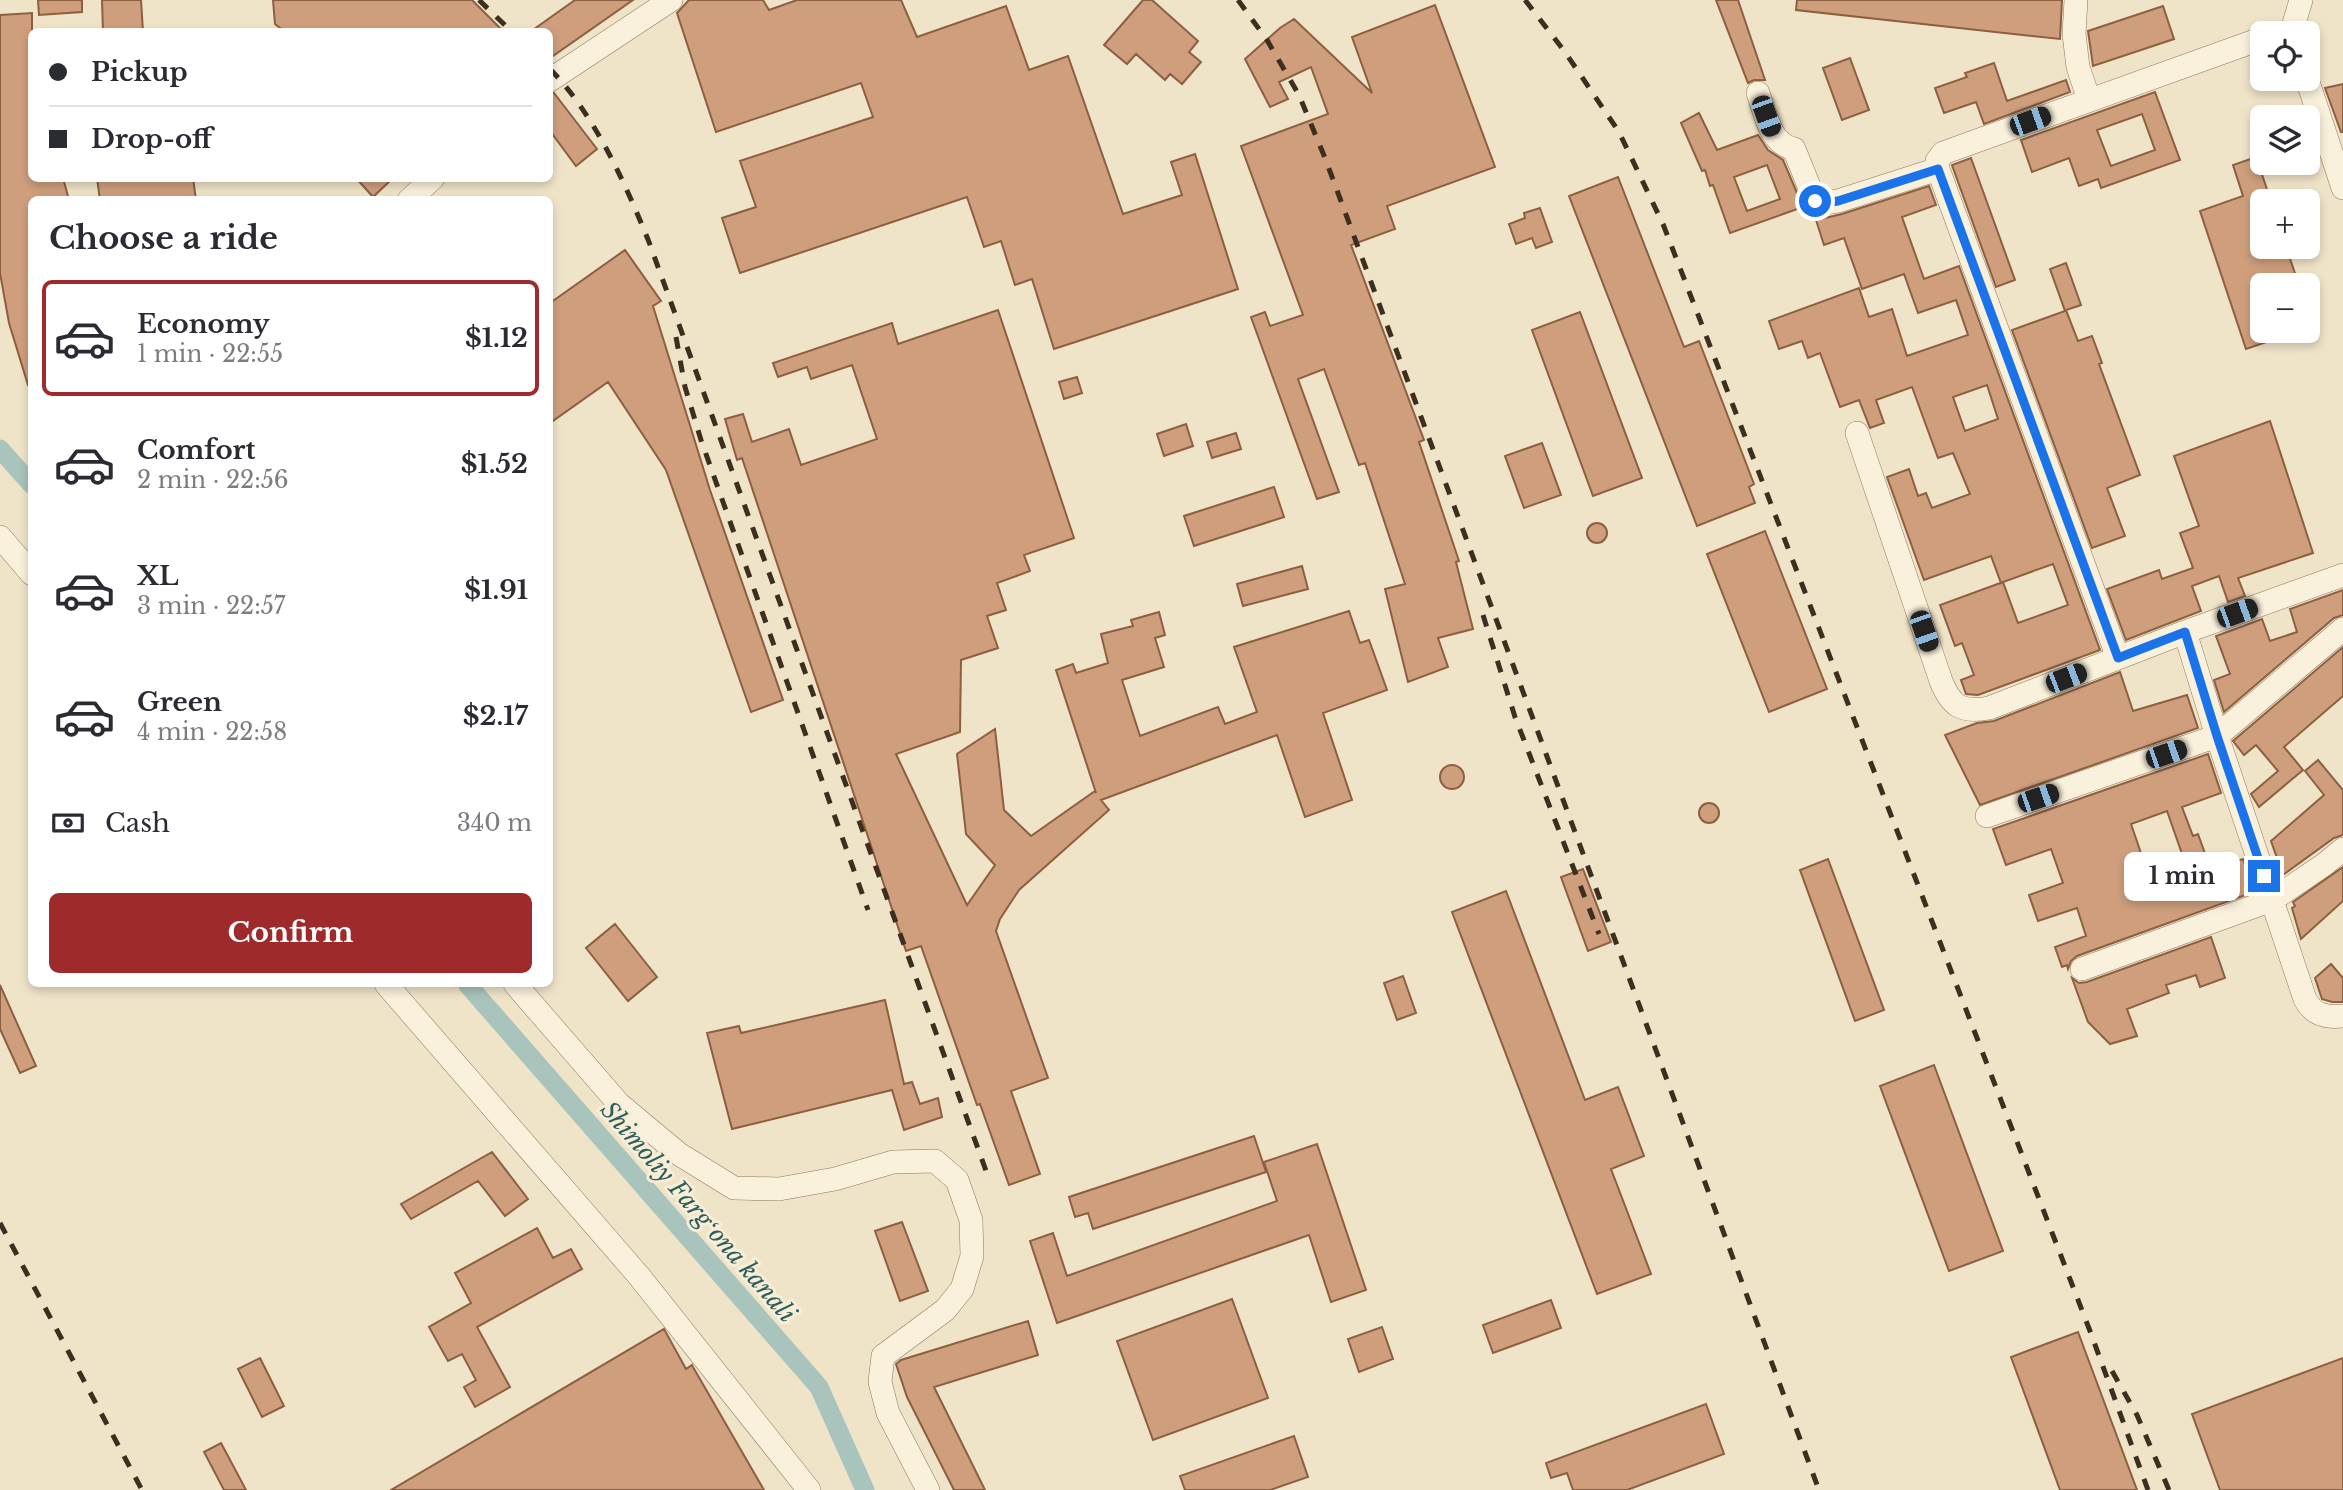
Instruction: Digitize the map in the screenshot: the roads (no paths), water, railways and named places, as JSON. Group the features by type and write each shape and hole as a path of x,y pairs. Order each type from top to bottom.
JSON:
{"street":[{"path":"553,78 671,0"},
{"path":"2076,0 2074,34 2078,67 2090,100"},
{"path":"2292,21 2301,0"},
{"path":"2118,658 1937,161 1943,153 2250,43"},
{"path":"2311,91 2343,188"},
{"path":"1758,93 1775,139 1784,147 1794,149 1815,201 1838,201 1938,169"},
{"path":"413,196 429,182"},
{"path":"1857,433 1941,681 1947,696 1954,704 1966,709 1989,708 2185,632 2343,575"},
{"path":"0,537 28,569"},
{"path":"1987,816 2217,736 2343,629"},
{"path":"2185,632 2217,736 2310,1009 2333,1017 2343,1016"},
{"path":"2082,969 2272,900 2343,849"},
{"path":"389,987 639,1276 809,1490"},
{"path":"518,987 619,1104 678,1154 734,1188 779,1189 835,1179 893,1162 935,1161 957,1180 971,1220 972,1256 962,1289 946,1310 883,1356 880,1382 888,1413 928,1490"}],"waterway":[{"name":"Shimoliy Fargʻona kanali","path":"0,449 28,480"},
{"name":"Shimoliy Fargʻona kanali","path":"470,987 819,1387 865,1490"}],"railway":[{"path":"479,0 508,28"},
{"path":"1238,0 1267,40 1299,95 1325,158 1819,1490"},
{"path":"1525,0 1565,52 1619,132 1663,224 2090,1331 2148,1490"},
{"path":"553,72 595,128 619,173 649,242 989,1179"},
{"path":"676,337 685,387 701,440 868,910"},
{"path":"1483,615 1515,717 1599,934"},
{"path":"0,1223 142,1490"},
{"path":"2112,1371 2137,1415 2169,1490"}]}
